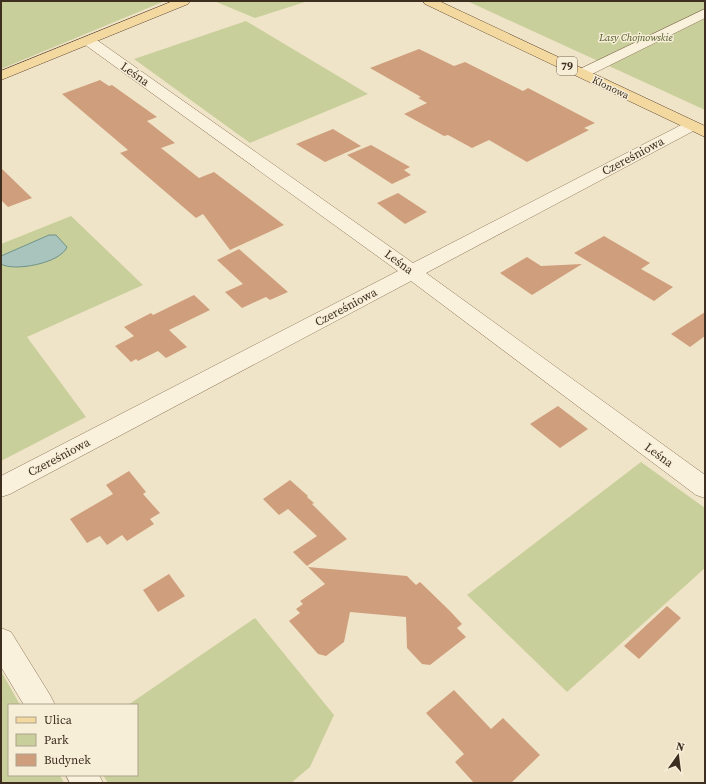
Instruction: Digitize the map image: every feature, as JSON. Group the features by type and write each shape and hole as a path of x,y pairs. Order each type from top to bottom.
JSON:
{"main road":[{"path":"1,76 184,1"},
{"name":"Klonowa","path":"429,1 698,129"}],"street":[{"path":"583,73 705,12"},
{"name":"Leśna","path":"89,40 412,272 705,488"},
{"name":"Czereśniowa","path":"1,488 412,272 698,129"},
{"path":"1,641 39,704"}],"green space":[{"path":"1,1 165,1 1,69"},
{"path":"214,1 308,1 255,18"},
{"name":"Lasy Chojnowskie","path":"467,1 705,1 705,110"},
{"path":"246,21 368,94 250,143 134,59"},
{"path":"71,216 143,285 27,337 86,417 1,461 1,244"},
{"path":"641,462 705,508 705,568 567,692 467,595"},
{"path":"255,618 334,715 310,767 291,783 108,783 104,776 138,776 138,704 129,704"},
{"path":"1,671 19,704 8,704 8,776 60,776 64,783 1,783"}],"water":[{"path":"49,235 56,235 67,247 63,253 56,258 47,262 26,266 16,267 1,264 1,256"}],"building":[{"path":"419,49 454,66 465,62 523,91 528,88 595,123 584,128 589,130 527,162 489,140 472,148 448,135 444,136 404,114 427,103 418,98 421,97 370,68"},
{"path":"100,80 109,86 112,85 157,117 147,121 175,143 161,148 199,178 214,172 284,225 230,250 203,214 196,218 120,153 128,150 62,94"},
{"path":"333,129 361,146 325,162 296,144"},
{"path":"371,145 410,167 404,170 411,175 392,184 347,155"},
{"path":"1,168 32,198 8,207 1,200"},
{"path":"398,193 427,212 405,224 377,203"},
{"path":"604,236 650,263 641,269 673,287 654,301 574,253"},
{"path":"239,249 288,292 270,300 266,297 242,308 225,292 243,284 217,260"},
{"path":"527,257 541,266 582,264 532,295 500,273"},
{"path":"194,295 210,310 169,330 187,347 166,358 158,351 138,361 136,359 131,362 115,346 134,336 124,327 151,313 153,315"},
{"path":"705,312 705,336 690,347 671,334"},
{"path":"558,406 588,429 560,448 530,424"},
{"path":"129,471 146,492 143,494 160,513 150,519 154,524 127,541 122,535 107,545 100,536 87,543 70,519 113,494 106,485"},
{"path":"290,480 308,496 307,497 314,503 312,504 347,539 307,566 293,552 317,536 288,509 279,515 263,499"},
{"path":"308,567 407,576 416,585 420,582 450,611 462,624 457,628 466,637 430,665 422,664 407,648 406,617 350,612 344,642 326,656 318,654 289,621 300,613 296,609 303,604 300,601 325,584"},
{"path":"169,574 185,596 158,612 143,590"},
{"path":"667,606 681,618 639,659 624,646"},
{"path":"454,690 491,729 503,718 540,755 511,783 474,783 455,762 464,754 426,713"}]}
